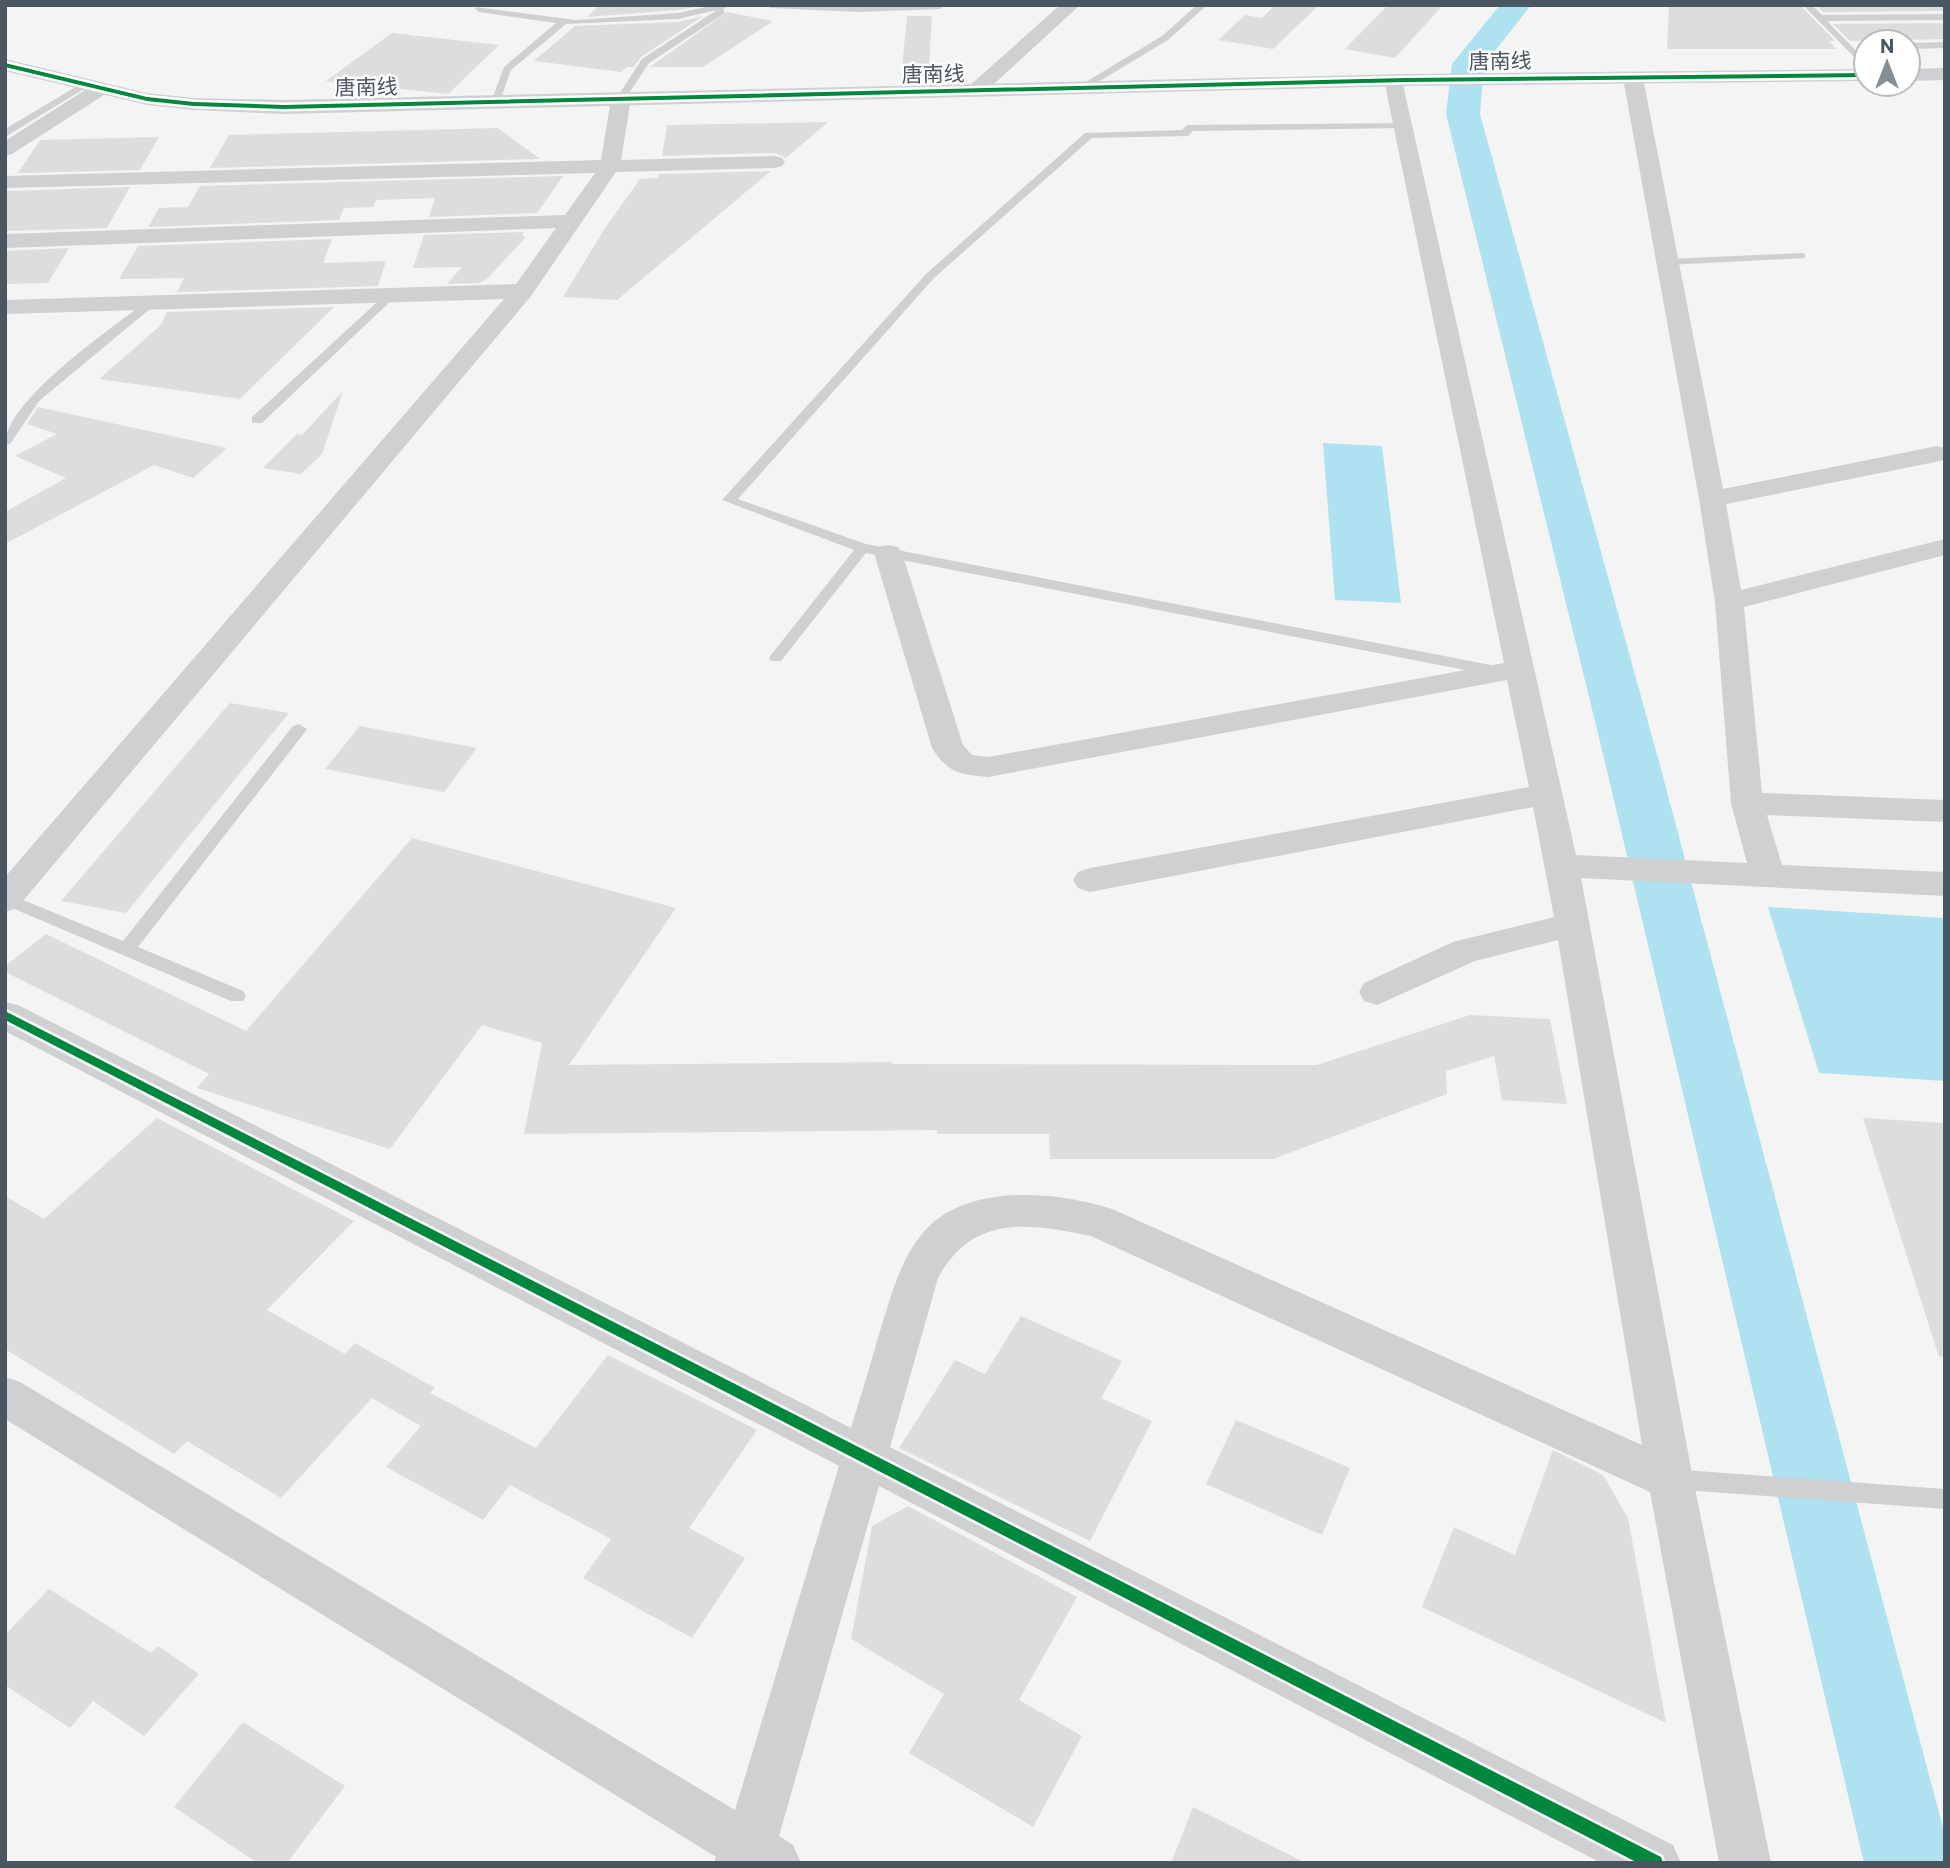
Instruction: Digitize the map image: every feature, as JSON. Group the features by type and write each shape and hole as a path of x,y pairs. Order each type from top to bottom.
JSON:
{"street":[{"path":"975,91 1071,5"},
{"name":"唐南线","path":"5,65 147,99 234,106 1400,80 1852,75"},
{"path":"1922,75 1945,75"},
{"path":"1633,78 1713,499 1729,602 1747,803 1768,876"},
{"path":"1400,80 1404,125 1511,674 1547,794 1562,866 1670,1479 1745,1863"},
{"path":"5,150 92,87"},
{"path":"6,900 523,291 610,166 621,99"},
{"path":"5,182 775,162"},
{"path":"5,241 572,221"},
{"path":"5,307 523,291"},
{"path":"1713,499 1937,454"},
{"path":"1729,602 1945,547"},
{"path":"875,551 948,748 962,764 988,767 1511,674"},
{"path":"1090,880 1547,794"},
{"path":"1747,803 1945,811"},
{"path":"1562,866 1945,884"},
{"path":"1377,992 1465,951 1573,924"},
{"path":"5,1015 1655,1863"},
{"path":"5,1396 755,1858 918,1275 941,1240 974,1217 1016,1209 1058,1212 1098,1221 1670,1479"}],"lane":[{"path":"479,9 576,23 678,16 728,5"},
{"path":"621,99 645,61 720,12 739,5"},
{"path":"770,5 860,9 940,6"},
{"path":"1083,88 1165,38 1203,5"},
{"path":"1807,5 1852,51"},
{"path":"1820,18 1945,17"},
{"path":"496,102 507,69 563,22"},
{"path":"1922,46 1945,45"},
{"path":"1847,46 1852,46"},
{"path":"5,134 92,87"},
{"path":"1404,125 1186,128 1188,133 1089,135 930,276 729,500 875,551 1511,674"},
{"path":"1668,262 1801,256"},
{"path":"257,420 390,296"},
{"path":"5,441 34,398 152,303"},
{"path":"776,658 875,551"},
{"path":"126,950 299,729"},
{"path":"6,900 237,996"},
{"path":"1670,1479 1943,1499"}],"water":[{"path":"1323,443 1382,446 1401,603 1335,600"},
{"path":"1768,907 1945,918 1945,1081 1819,1073"}],"building":[{"path":"600,5 688,5 695,7 587,17"},
{"path":"1275,5 1319,5 1273,49 1218,40 1245,15 1262,18"},
{"path":"1388,5 1443,5 1395,58 1345,49"},
{"path":"1669,5 1800,5 1835,41 1829,41 1836,49 1667,49"},
{"path":"1816,5 1945,5 1945,11 1823,12"},
{"path":"727,12 773,21 703,67 650,67"},
{"path":"703,16 641,57 634,67 627,67 621,72 534,61 575,26 678,22"},
{"path":"907,16 932,16 929,67 902,67"},
{"path":"1945,23 1945,39 1922,39 1922,28 1852,28 1850,41 1833,24"},
{"path":"392,33 499,45 448,94 326,81"},
{"path":"828,122 786,158 775,153 662,156 667,125"},
{"path":"498,128 540,159 210,168 229,135"},
{"path":"159,137 140,170 18,173 40,140"},
{"path":"771,171 617,300 563,297 605,228 640,179 658,178 659,174"},
{"path":"563,176 537,213 429,217 435,198 376,200 373,207 344,208 339,220 148,227 159,208 188,207 200,186"},
{"path":"130,187 107,228 5,231 6,191"},
{"path":"524,232 522,235 525,238 487,279 479,283 447,284 462,267 413,268 424,235"},
{"path":"332,239 323,263 386,261 378,286 177,292 184,278 119,279 138,246"},
{"path":"69,248 48,283 5,284 5,251"},
{"path":"334,307 240,399 99,379 161,325 167,312"},
{"path":"343,391 322,454 301,474 263,468 297,434 302,435"},
{"path":"38,407 227,448 193,478 154,465 5,544 5,512 66,478 15,456 57,434 27,424"},
{"path":"230,703 289,713 126,913 61,901"},
{"path":"360,726 477,748 444,792 325,769"},
{"path":"412,838 676,908 569,1065 892,1062 1317,1065 1470,1015 1550,1019 1567,1104 1502,1100 1494,1056 1446,1071 1447,1094 1273,1159 1050,1159 1049,1134 937,1134 937,1130 524,1134 542,1043 482,1025 390,1149 197,1088 209,1074 5,972 5,966 46,934 246,1031"},
{"path":"157,1118 354,1221 267,1310 345,1354 355,1343 435,1388 430,1393 536,1448 608,1355 757,1430 689,1528 745,1558 692,1638 583,1578 611,1539 510,1485 483,1520 386,1467 421,1426 372,1398 281,1498 187,1441 174,1454 5,1349 5,1196 44,1219"},
{"path":"1863,1118 1945,1123 1945,1356 1939,1357"},
{"path":"1021,1316 1122,1361 1101,1398 1152,1421 1090,1541 899,1448 955,1360 985,1374"},
{"path":"1236,1420 1350,1468 1322,1535 1206,1484"},
{"path":"1553,1450 1603,1475 1628,1518 1666,1723 1422,1607 1454,1527 1515,1555"},
{"path":"908,1506 1077,1597 1019,1700 1082,1736 1033,1827 909,1753 944,1694 851,1639 872,1526"},
{"path":"49,1589 151,1653 158,1646 199,1674 144,1736 93,1701 70,1728 5,1685 5,1635"},
{"path":"243,1722 345,1786 287,1863 257,1863 174,1807"},
{"path":"1193,1807 1306,1863 1171,1863"}],"waterway":[{"path":"1516,5 1468,64 1463,114 1631,758 1908,1863"}],"cycle path":[{"path":"5,65 147,99 194,104 284,107 1406,80 1852,75"},
{"path":"5,1015 1655,1863"}]}
